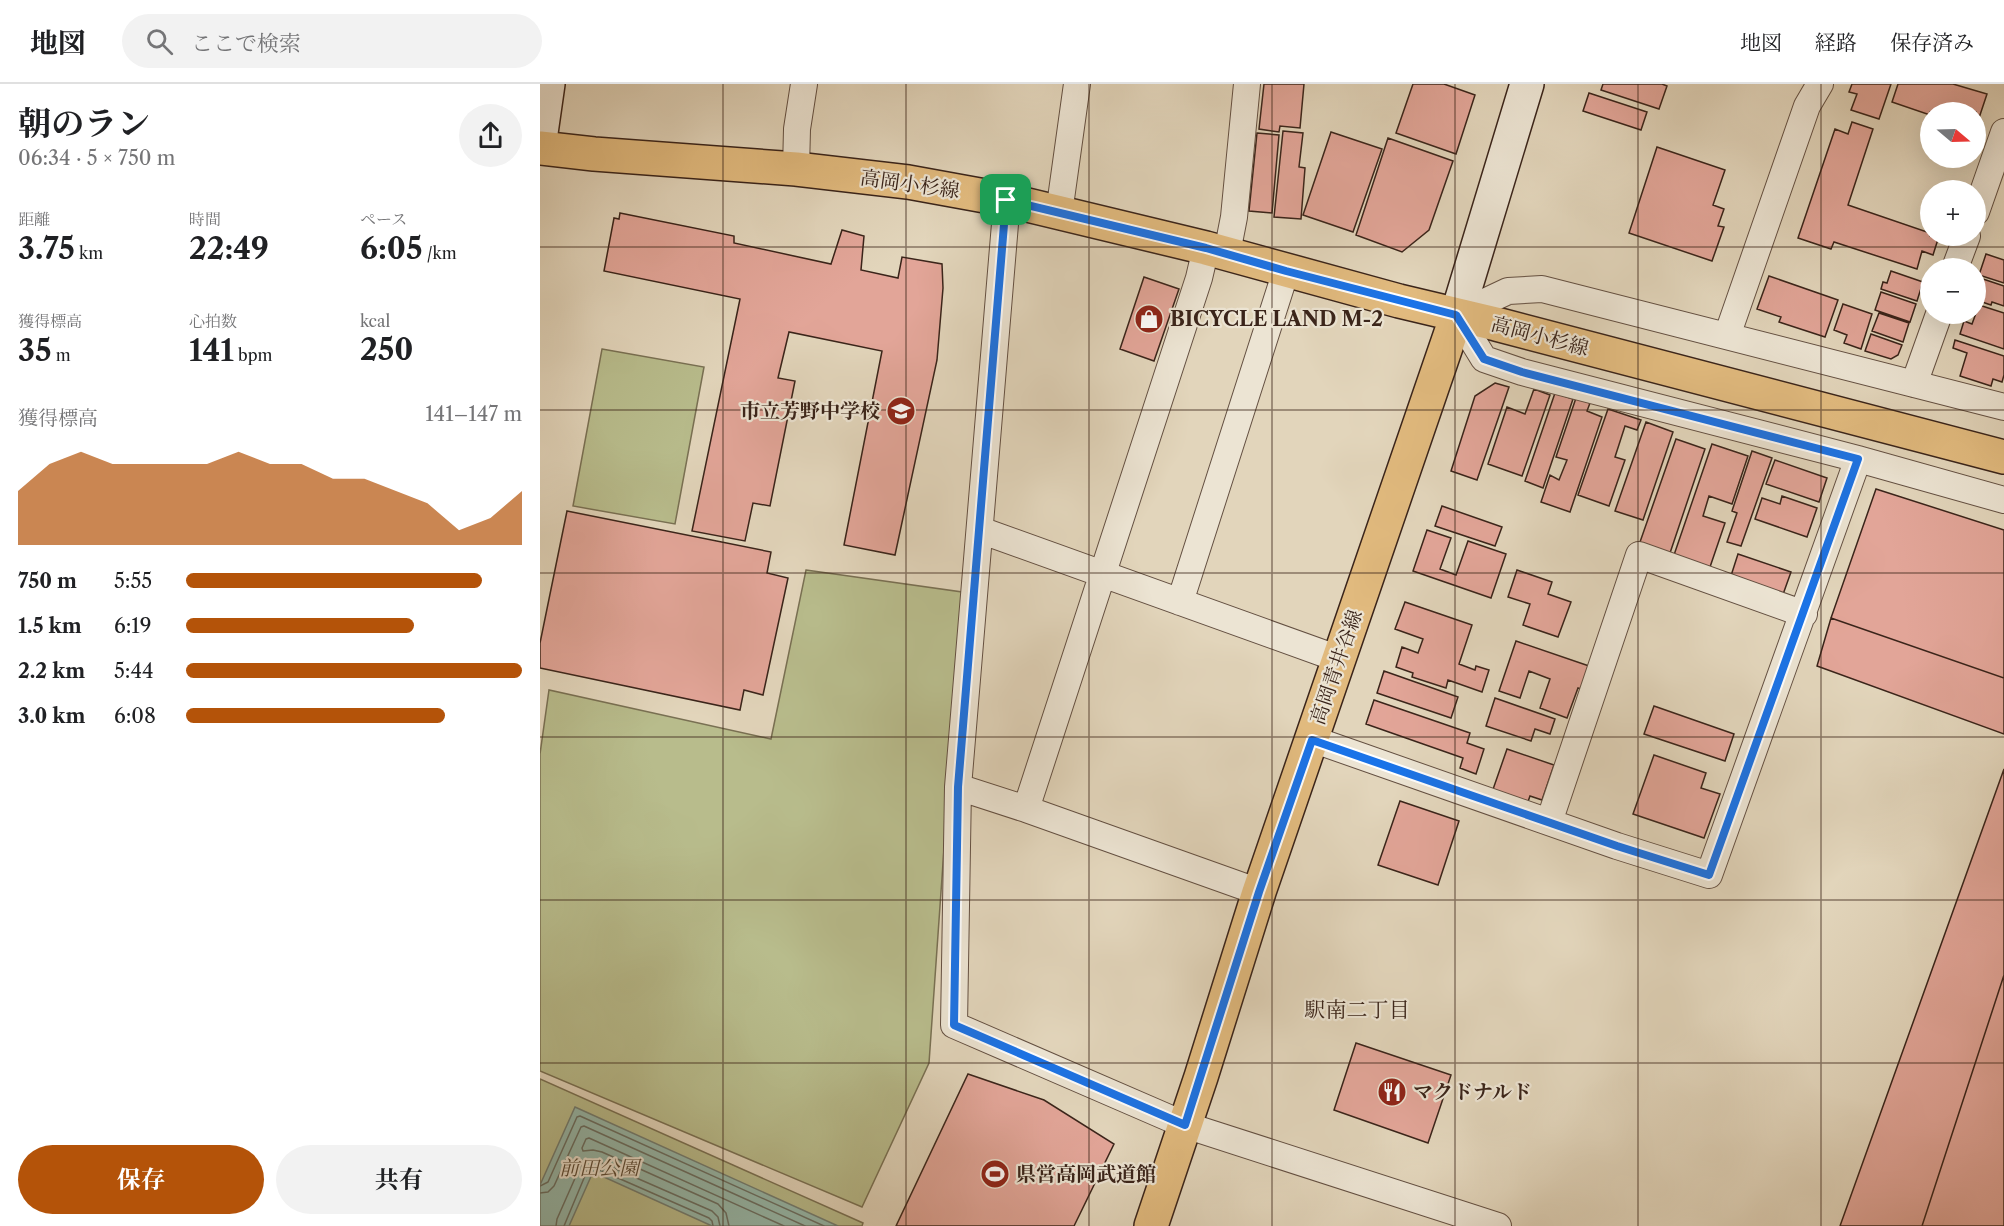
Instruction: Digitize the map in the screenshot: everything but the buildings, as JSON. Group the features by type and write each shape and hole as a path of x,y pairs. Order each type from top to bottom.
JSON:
{"main road":[{"name":"高岡小杉線","path":"540,148 796,169 908,182 1006,200 1217,251 1286,271 2004,457"},
{"name":"高岡青井谷線","path":"1150,1226 1185,1125 1259,892 1456,315"}],"street":[{"path":"540,140 548,84"},
{"path":"796,169 797,129 804,84"},
{"path":"1059,213 1077,84"},
{"path":"1026,809 1199,278 1217,251 1234,217 1247,84"},
{"path":"1527,84 1456,315 1484,359 1522,372 1858,459 2004,500"},
{"path":"1727,336 1807,106 1820,84"},
{"path":"1986,183 2004,132"},
{"path":"1006,200 958,787 954,1025 1185,1125 1498,1226"},
{"path":"1180,602 1286,271"},
{"path":"1456,315 1508,291 1542,289 2004,407"},
{"path":"1914,384 1935,324"},
{"path":"1312,740 1709,875 1858,459"},
{"path":"980,530 1339,659"},
{"path":"1549,822 1639,555 1804,614"},
{"path":"958,787 1259,892"}],"green space":[{"path":"602,349 704,367 675,524 573,506"},
{"path":"806,570 962,592 929,1063 862,1207 540,1071 540,754 549,690 771,739"},
{"name":"前田公園","path":"540,1079 863,1223 862,1226 540,1226"}],"water":[{"name":"前田公園","path":"575,1107 838,1226 712,1226 593,1172 569,1226 540,1226 540,1185"}],"place":[{"name":"BICYCLE LAND M-2","path":"1149,319"},
{"name":"市立芳野中学校","path":"901,411"},
{"name":"マクドナルド","path":"1392,1092"},
{"name":"県営高岡武道館","path":"995,1174"}],"district":[{"name":"駅南二丁目","path":"1357,1009"}],"route":[{"path":"1006,200 1227,253 1286,271 1456,315 1484,359 1522,372 1858,459 1709,875 1617,846 1312,740 1259,892 1185,1125 954,1025 958,787 1006,200"}]}
